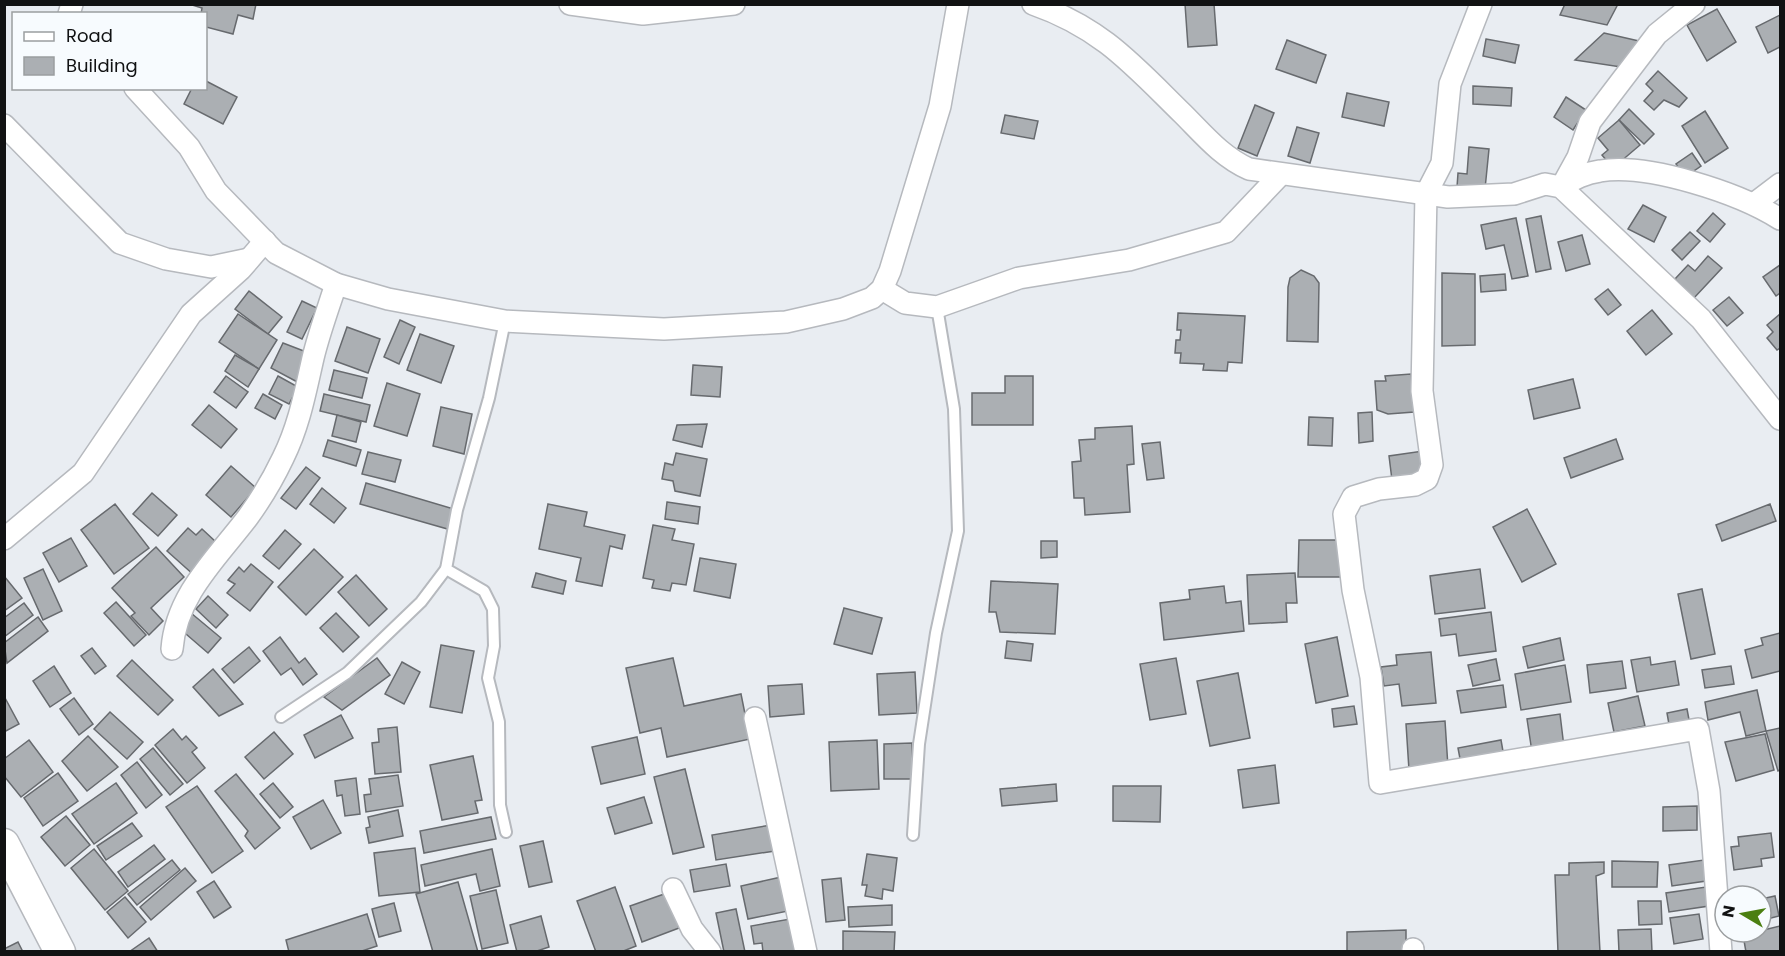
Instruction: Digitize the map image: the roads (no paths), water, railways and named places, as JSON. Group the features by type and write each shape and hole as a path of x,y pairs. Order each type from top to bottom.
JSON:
{"street":[{"path":"570,4 643,15 734,4"},
{"path":"137,90 189,147 216,190 276,253 336,284 388,299 505,321 664,329 786,322 843,309 872,298 882,289 890,271 940,106 958,4"},
{"path":"1033,4 1081,25 1109,42 1222,153 1249,169 1448,197 1485,198 1514,194 1545,184 1562,187 1701,319 1780,419"},
{"path":"1481,4 1450,84 1442,163 1426,194 1422,391 1432,465 1427,478 1415,484 1379,489 1353,497 1344,514 1353,590 1371,677 1380,783 1698,729 1709,791 1721,951"},
{"path":"1562,187 1578,157 1590,122 1658,34 1694,4"},
{"path":"4,125 120,243 166,259 212,267 249,259"},
{"path":"1562,187 1576,177 1600,171 1632,170 1702,185 1755,203 1780,219"},
{"path":"882,289 904,303 937,307 1019,278 1129,260 1226,232 1258,195 1280,175"},
{"path":"1755,203 1780,184"},
{"path":"4,539 83,472 191,314 265,241"},
{"path":"172,649 175,623 185,600 248,517 284,456 303,407 313,358 336,284"},
{"path":"755,718 806,951"},
{"path":"4,844 60,951"},
{"path":"673,889 687,921 710,951"}],"lane":[{"path":"913,835 919,744 936,633 958,531 954,410 937,307"},
{"path":"281,717 347,673 421,602 446,569 457,510 489,398 505,321"},
{"path":"446,569 484,591 493,609 494,646 488,678 499,723 500,805 506,832"}]}
